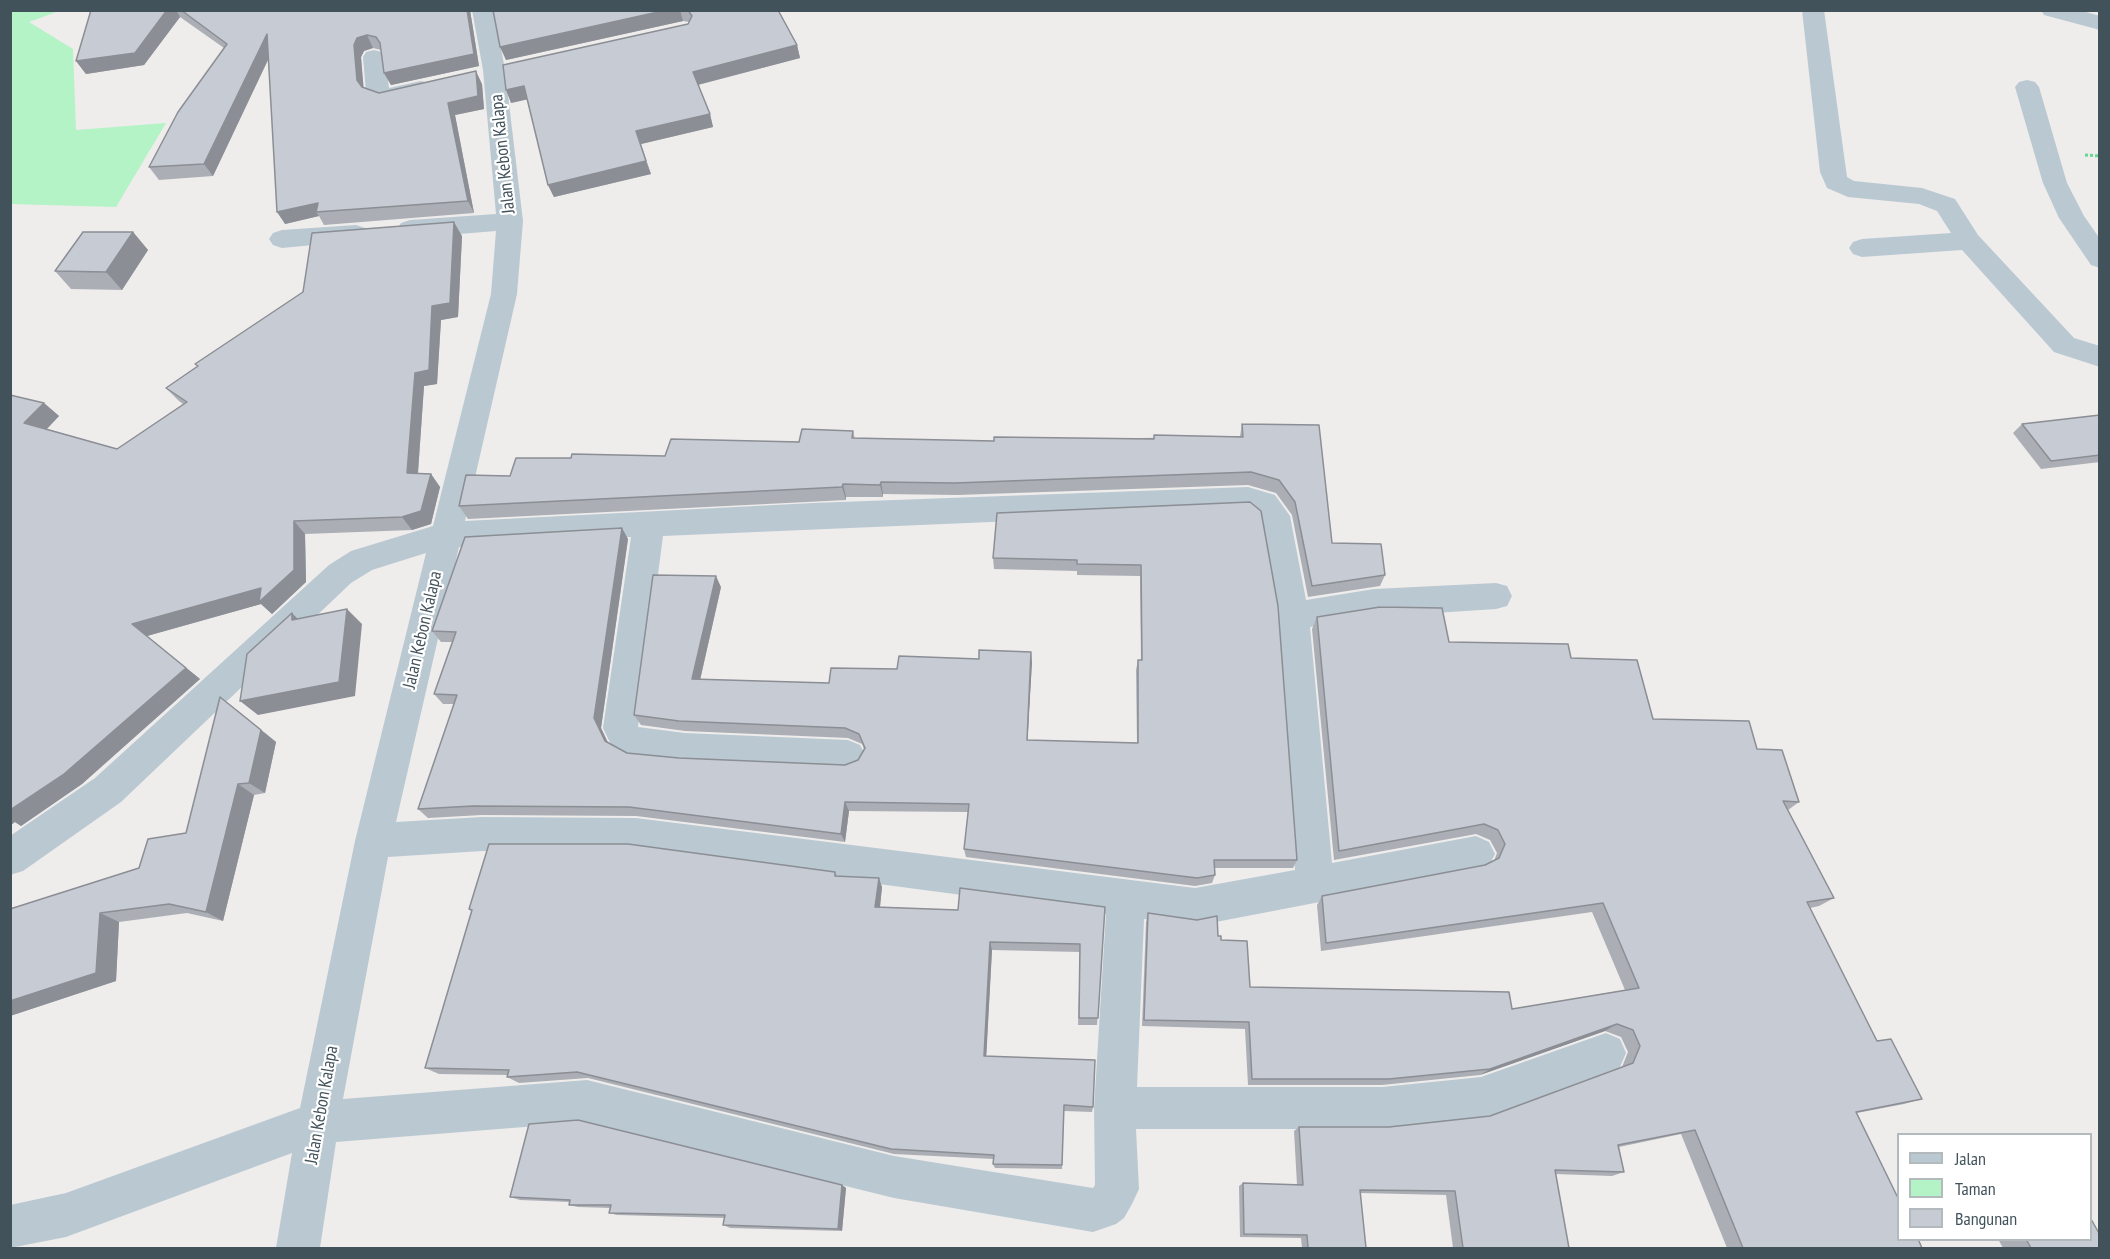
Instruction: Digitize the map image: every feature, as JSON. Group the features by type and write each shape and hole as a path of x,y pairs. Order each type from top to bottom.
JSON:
{"street":[{"name":"Jalan Kebon Kalapa","path":"298,1248 318,1122 373,841 504,294 510,221 494,70 483,10"},
{"path":"1813,10 1832,172 1836,182 1848,189 1933,198 1946,205 1969,241 2064,345 2100,357"},
{"path":"2052,10 2100,23"},
{"path":"374,57 378,92 382,96 440,83"},
{"path":"2027,87 2055,183 2072,218 2100,259"},
{"path":"282,239 510,221"},
{"path":"1862,248 1969,241"},
{"path":"10,858 108,790 340,574 363,560 445,535 649,524 1248,499 1264,504 1275,516 1293,616 1315,883"},
{"path":"649,524 620,728 625,738 634,744 685,749 848,756"},
{"path":"1293,616 1374,603 1496,596"},
{"path":"373,841 482,834 636,836 1195,907 1476,854"},
{"path":"10,1227 66,1215 318,1122 587,1101 894,1178 1093,1210 1109,1203 1117,1189 1115,1108 1126,898"},
{"path":"1115,1108 1382,1108 1481,1098 1606,1053"}],"green space":[{"path":"11,10 59,11 29,22 73,49 76,130 166,123 116,207 11,204"}],"building":[{"path":"91,10 167,10 135,53 76,61"},
{"path":"181,10 467,10 474,54 384,73 380,43 376,37 367,35 357,38 354,45 357,80 362,87 379,93 476,71 478,96 448,103 468,201 316,212 318,203 277,212 267,34 204,164 149,167 178,112 227,44"},
{"path":"493,10 667,10 500,47"},
{"path":"688,10 778,10 797,45 693,72 710,114 636,131 646,161 548,185 524,86 506,90 503,65 688,24 692,16"},
{"path":"454,222 450,303 432,306 429,370 415,373 407,473 431,474 421,511 402,517 294,521 294,570 259,602 261,588 132,624 186,668 64,774 10,810 10,395 44,403 24,423 117,449 187,402 166,388 198,366 195,364 303,292 312,233"},
{"path":"83,232 133,232 106,272 55,271"},
{"path":"2100,415 2100,455 2051,461 2022,424"},
{"path":"1242,424 1319,425 1332,543 1381,544 1385,575 1312,586 1295,502 1279,480 1251,472 955,483 881,482 880,485 843,484 842,487 459,506 466,475 510,476 516,458 571,458 572,454 665,456 671,439 799,442 802,429 853,431 852,438 994,441 994,437 1154,439 1154,435 1243,437"},
{"path":"1250,502 1261,511 1278,606 1297,860 1214,860 1215,875 1197,878 964,849 969,804 845,802 841,834 629,807 473,806 418,809 457,695 434,694 456,632 432,631 465,537 622,528 594,718 605,741 627,753 679,758 845,765 858,760 865,748 859,734 845,728 679,721 634,715 653,575 716,576 692,679 829,683 831,668 897,669 899,656 979,659 979,650 1031,652 1027,740 1138,743 1138,660 1142,660 1141,565 1077,564 1077,560 993,558 997,513"},
{"path":"1380,607 1442,608 1449,642 1568,644 1571,658 1637,660 1653,719 1749,721 1757,749 1782,750 1799,802 1783,801 1834,898 1807,902 1877,1041 1891,1039 1922,1099 1856,1112 1897,1196 1897,1241 1919,1241 1922,1248 1743,1248 1695,1130 1618,1145 1624,1172 1555,1170 1569,1248 1463,1248 1455,1191 1360,1190 1366,1248 1308,1248 1307,1235 1244,1234 1243,1183 1303,1185 1299,1127 1389,1127 1490,1116 1633,1063 1640,1046 1633,1030 1617,1024 1490,1069 1389,1079 1252,1079 1249,1022 1144,1020 1148,913 1197,920 1217,916 1218,936 1221,936 1221,940 1247,941 1250,987 1509,992 1512,1009 1639,988 1603,903 1326,943 1322,896 1485,865 1499,858 1505,844 1498,830 1484,824 1339,851 1317,617"},
{"path":"347,609 339,682 240,701 247,654 292,613 292,620"},
{"path":"220,697 261,730 249,783 238,784 206,912 169,904 100,913 96,973 10,1001 10,909 139,868 148,839 186,833"},
{"path":"489,844 628,844 835,872 835,876 879,878 875,907 958,910 960,888 1105,907 1098,1018 1079,1018 1080,944 990,942 984,1056 1095,1060 1093,1107 1064,1105 1062,1165 993,1164 994,1155 891,1149 577,1072 507,1077 509,1070 425,1068"},
{"path":"578,1120 842,1185 838,1229 723,1225 725,1215 609,1213 611,1205 569,1205 570,1200 510,1197 529,1124"},
{"path":"2092,1221 2100,1235 2100,1248 2031,1248 2027,1241 2092,1241"}]}
